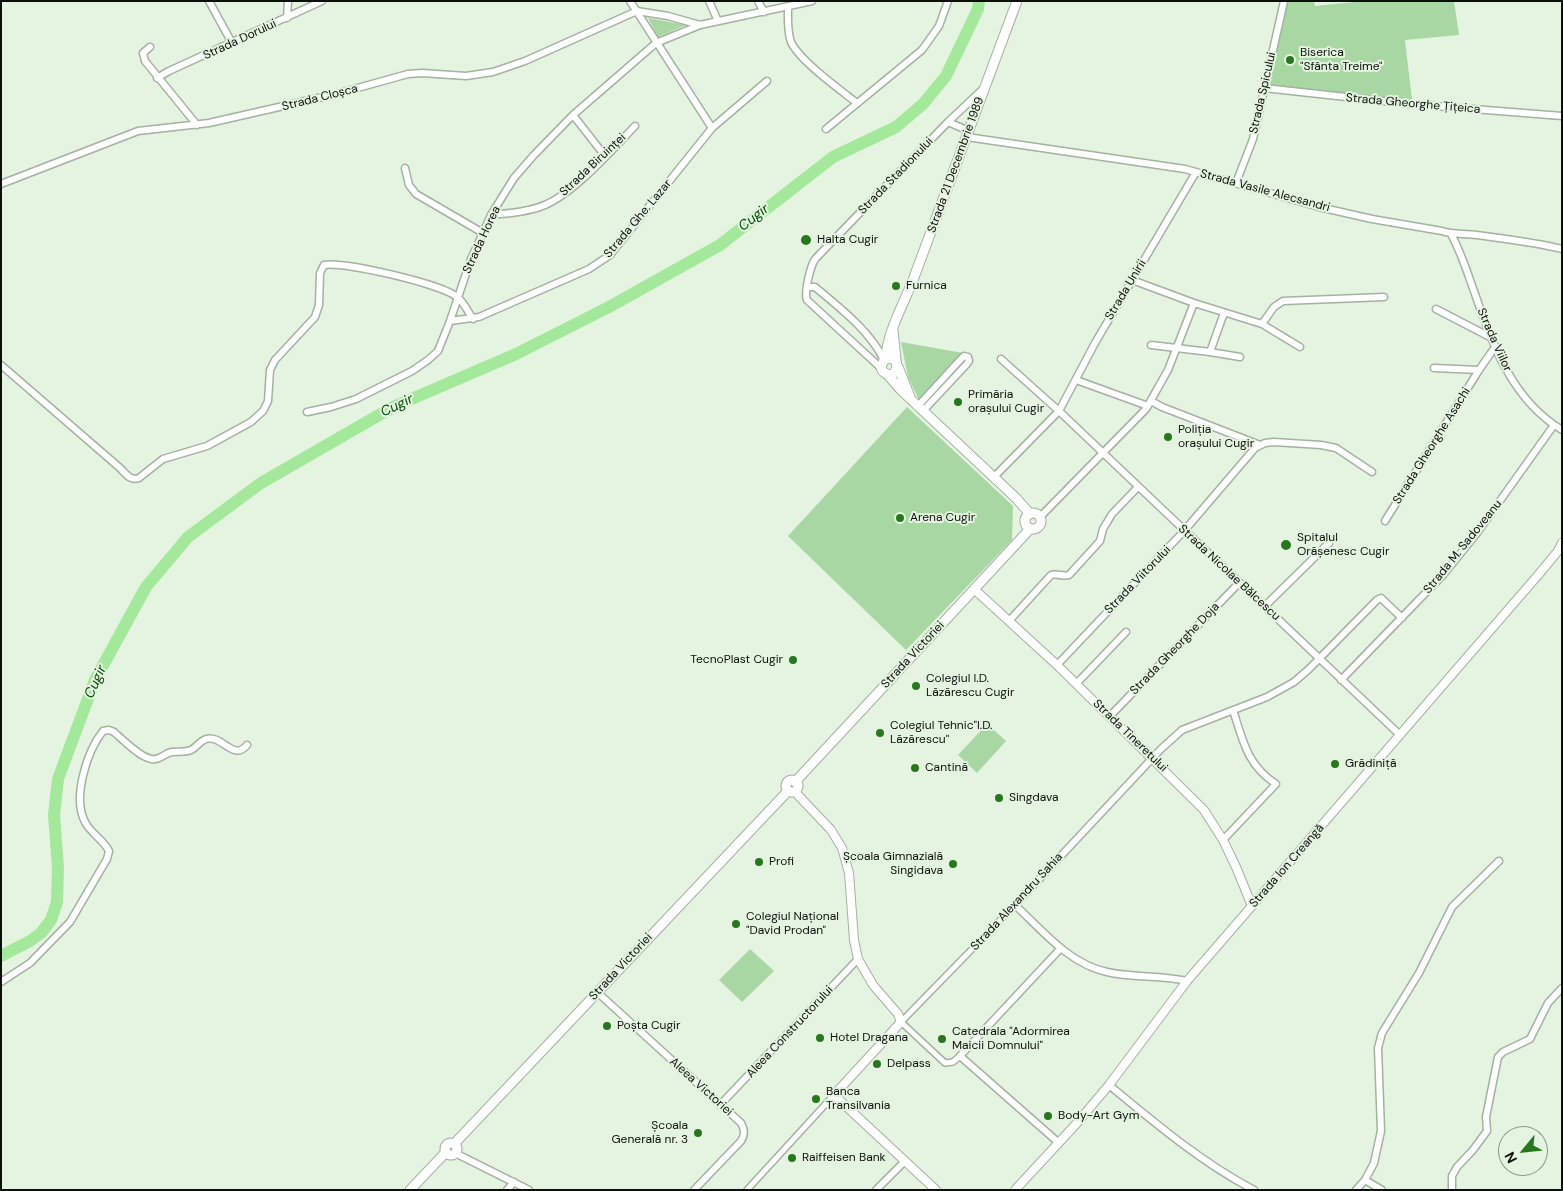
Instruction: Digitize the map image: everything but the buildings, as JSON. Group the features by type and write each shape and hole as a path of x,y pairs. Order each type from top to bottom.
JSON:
{"main road":[{"name":"Strada 21 Decembrie 1989","path":"885,366 886,349 893,329 1017,1"},
{"name":"Strada 21 Decembrie 1989","path":"893,329 897,364"},
{"path":"885,366 890,358 897,364 917,405"},
{"path":"885,366 894,374 897,364"},
{"path":"885,366 917,405 994,477 1030,514 1034,513 1040,517 1039,527 1030,529 1026,525 1025,520 1030,514"},
{"name":"Strada Victoriei","path":"410,1190 452,1150 597,992 791,791 786,787 788,782 792,780 795,782 1030,529"}],"street":[{"path":"209,1 232,43"},
{"path":"287,18 288,1"},
{"name":"Strada Dorului","path":"157,78 322,1"},
{"path":"709,1 718,21"},
{"path":"758,1 764,12"},
{"name":"Strada Horea","path":"307,412 356,399 412,371 438,351 470,259 491,215 518,173 572,115 656,43 700,25 812,1"},
{"path":"826,129 922,50 939,26 948,1"},
{"name":"Strada Spicului","path":"1236,183 1253,139 1284,1"},
{"path":"631,2 712,128"},
{"path":"788,7 789,35 794,47 813,67 857,103"},
{"path":"637,11 681,19 700,25"},
{"name":"Strada Cloșca","path":"1,184 138,131 197,125 336,94 408,74 466,76 493,72 525,61 637,11"},
{"path":"150,47 143,52 144,57 157,78 197,125"},
{"name":"Strada Ghe. Lazar","path":"450,321 473,319 583,272 605,260 712,128 767,81"},
{"name":"Strada Stadionului","path":"808,287 810,269 816,258 948,122 984,88"},
{"name":"Strada Gheorghe Țițeica","path":"1264,88 1410,104 1562,116"},
{"path":"572,115 605,156"},
{"path":"948,122 968,134"},
{"name":"Strada Biruinței","path":"491,215 524,211 546,204 572,187 635,126"},
{"name":"Strada Vasile Alecsandri","path":"968,134 1196,172 1319,207 1372,219 1451,234 1468,234 1506,239 1562,249"},
{"path":"405,168 409,185 416,194 482,233"},
{"name":"Strada Unirii","path":"994,477 1059,411 1095,343 1196,172"},
{"name":"Strada Viilor","path":"1451,234 1463,260 1490,337 1507,371 1532,407 1562,430"},
{"path":"1,366 120,468 129,478 134,480 163,458 207,446 244,426 259,415 268,401 270,370 276,360 315,317 319,305 320,272 324,265 336,264 384,273 438,288 457,297 473,319"},
{"path":"1132,280 1194,303 1262,324 1300,347"},
{"path":"815,286 864,331 877,345 885,366 807,300 805,290 808,287 815,286"},
{"path":"1262,324 1274,307 1283,301 1384,297"},
{"path":"1040,517 1103,454 1150,403 1168,370 1194,303"},
{"path":"1436,309 1490,337"},
{"path":"1210,352 1224,313"},
{"path":"1151,345 1240,357"},
{"name":"Strada Gheorghe Asachi","path":"1385,521 1495,347"},
{"path":"964,356 968,357 969,361 966,365 917,405 964,356"},
{"name":"Strada Nicolae Bălcescu","path":"1001,359 1059,411 1400,735"},
{"name":"Strada Gheorghe Asachi","path":"1434,368 1479,370"},
{"path":"1076,380 1150,403 1258,446 1264,442 1274,442 1321,445 1336,448 1372,472"},
{"name":"Strada M. Sadoveanu","path":"1340,680 1432,588 1453,563 1554,425"},
{"name":"Strada Viitorului","path":"1057,665 1184,531 1258,446"},
{"path":"1009,621 1051,575 1064,576 1069,574 1100,541 1103,529 1112,514 1138,487"},
{"path":"1264,606 1328,542"},
{"name":"Strada Ion Creangă","path":"1015,1190 1109,1085 1187,982 1539,574 1558,551 1562,543"},
{"name":"Strada Gheorghe Doja","path":"1110,716 1240,583"},
{"name":"Strada Tineretului","path":"975,590 1057,665 1204,810 1223,840 1252,906"},
{"name":"Strada Alexandru Sahia","path":"747,1190 901,1022 1182,730 1286,688 1319,659 1381,598 1402,618"},
{"path":"1076,684 1126,632"},
{"path":"1223,840 1276,784 1259,772 1249,757 1233,710"},
{"path":"1,982 30,963 70,922 107,859 109,851 105,842 88,828 83,820 80,800 81,786 90,757 103,731 109,730 114,732 145,757 153,760 174,752 189,751 206,739 212,738 236,751 243,750 247,745"},
{"path":"791,791 831,830 842,848 849,874 854,940 858,959 873,986 898,1014 901,1022 945,1063 953,1062 960,1056 1061,948"},
{"path":"1356,1190 1365,1180 1374,1163 1381,1131 1378,1048 1382,1033 1419,973 1452,907 1499,861"},
{"path":"1015,905 1069,955 1088,966 1107,972 1164,976 1187,982"},
{"name":"Aleea Constructorului","path":"720,1105 858,959"},
{"path":"1452,1190 1452,1176 1457,1167 1486,1131 1486,1117 1498,1057 1503,1052 1530,1039 1548,1003 1562,988"},
{"name":"Aleea Victoriei","path":"597,992 741,1124 744,1129 744,1136 694,1190"},
{"path":"960,1056 1059,1143"},
{"path":"1109,1085 1178,1141 1223,1173 1254,1190"},
{"path":"834,1095 936,1190"},
{"path":"452,1150 529,1190"},
{"path":"876,1190 905,1161"},
{"path":"1365,1180 1382,1190"},
{"path":"507,1190 514,1182"}],"green space":[{"path":"1287,1 1314,1 1315,6 1364,1 1454,1 1459,35 1405,40 1412,100 1268,85"},
{"path":"648,18 686,25 658,37"},
{"path":"901,342 963,353 919,400 908,377"},
{"path":"907,407 1013,506 1012,540 906,650 788,536"},
{"path":"987,724 1006,741 977,773 958,755"},
{"path":"750,949 774,971 742,1002 719,980"}],"waterway":[{"name":"Cugir","path":"1,956 30,941 41,933 51,920 57,902 58,868 54,815 58,779 95,680 146,587 188,537 261,483 393,407 516,354 609,307 720,245 833,157 896,127 923,104 946,76 978,9 979,1"}],"place":[{"name":"Biserica \"Sfânta Treime\"","path":"1290,60"},
{"name":"Halta Cugir","path":"806,240"},
{"name":"Furnica","path":"896,286"},
{"name":"Primăria orașului Cugir","path":"958,402"},
{"name":"Poliția orașului Cugir","path":"1168,437"},
{"name":"Arena Cugir","path":"900,518"},
{"name":"Spitalul Orășenesc Cugir","path":"1286,545"},
{"name":"TecnoPlast Cugir","path":"793,660"},
{"name":"Colegiul I.D. Lăzărescu Cugir","path":"916,686"},
{"name":"Colegiul Tehnic\"I.D. Lăzărescu\"","path":"880,733"},
{"name":"Grădiniță","path":"1335,764"},
{"name":"Cantină","path":"915,768"},
{"name":"Singdava","path":"999,798"},
{"name":"Profi","path":"759,862"},
{"name":"Școala Gimnazială Singidava","path":"953,864"},
{"name":"Colegiul Național \"David Prodan\"","path":"736,924"},
{"name":"Poșta Cugir","path":"607,1026"},
{"name":"Hotel Dragana","path":"820,1038"},
{"name":"Catedrala \"Adormirea Maicii Domnului\"","path":"942,1039"},
{"name":"Delpass","path":"877,1064"},
{"name":"Banca Transilvania","path":"816,1099"},
{"name":"Body-Art Gym","path":"1048,1116"},
{"name":"Școala Generală nr. 3","path":"698,1133"},
{"name":"Raiffeisen Bank","path":"792,1158"}]}
